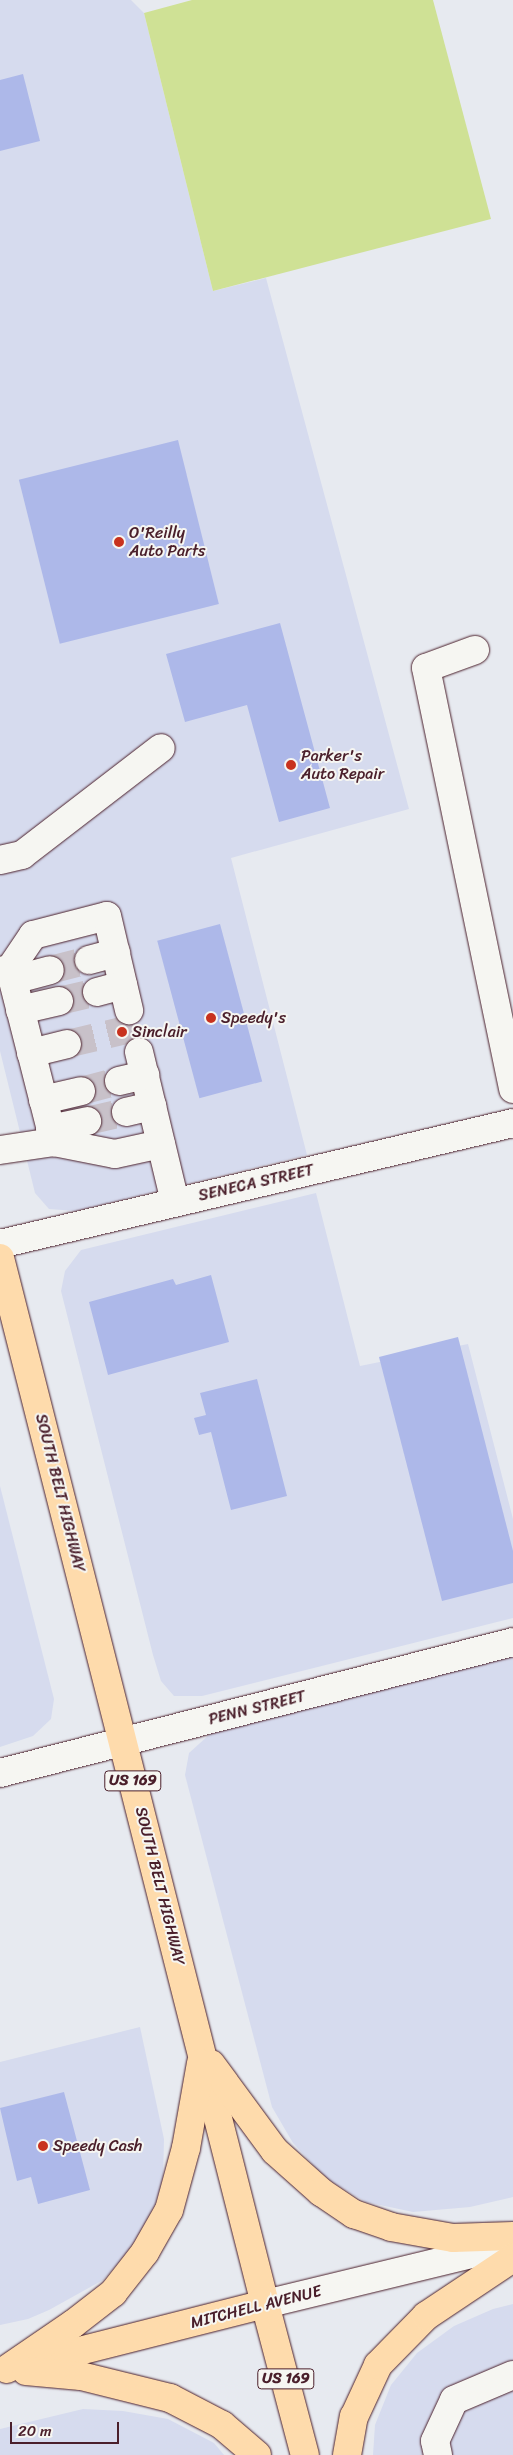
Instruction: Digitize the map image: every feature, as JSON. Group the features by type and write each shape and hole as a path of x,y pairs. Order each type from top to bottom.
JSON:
{"main road":[{"name":"SOUTH BELT HIGHWAY","path":"0,1258 305,2455"},
{"path":"203,2052 275,2151 321,2192 354,2214 391,2227 453,2238 513,2236"},
{"path":"4,2370 73,2324 113,2293 145,2252 169,2210 186,2148 203,2052"},
{"path":"347,2455 354,2417 378,2365 426,2316 513,2258"},
{"name":"MITCHELL AVENUE","path":"4,2370 265,2304"},
{"path":"4,2370 81,2376 170,2398 222,2425 257,2455"}],"street":[{"path":"475,650 426,668 513,1089"},
{"path":"0,860 22,855 161,748"},
{"path":"7,973 33,936 107,916 126,998 96,992"},
{"path":"89,960 116,953"},
{"path":"7,973 50,970"},
{"path":"7,973 20,1010 52,1136"},
{"path":"20,1010 59,1001"},
{"path":"31,1053 67,1044"},
{"path":"134,1069 152,1106 176,1202"},
{"path":"43,1100 81,1091"},
{"path":"126,1112 152,1106"},
{"path":"0,1150 52,1136 87,1121"},
{"name":"SENECA STREET","path":"0,1244 513,1123"},
{"path":"52,1136 115,1154 161,1144"},
{"name":"PENN STREET","path":"0,1773 513,1642"},
{"name":"MITCHELL AVENUE","path":"265,2304 513,2244"},
{"path":"438,2455 435,2441 454,2400 513,2375"}],"shaded area":[{"path":"0,0 131,0 144,13 213,291 266,278 409,809 231,858 307,1155 75,1211 49,1209 35,1193 0,1051"},
{"path":"316,1193 360,1366 468,1344 513,1519 513,1618 202,1696 174,1696 161,1681 153,1655 61,1291 65,1271 81,1250"},
{"path":"0,1486 54,1699 51,1719 33,1736 0,1747"},
{"path":"513,1656 513,2197 470,2207 413,2212 366,2202 325,2178 293,2143 272,2107 185,1775 189,1753 210,1734"},
{"path":"140,2027 164,2139 163,2179 151,2218 124,2257 103,2280 49,2310 28,2319 0,2325 0,2062"},
{"path":"513,2304 513,2455 373,2455 375,2425 391,2385 417,2353 454,2326 493,2309"},
{"path":"83,2409 123,2411 168,2419 214,2443 224,2455 0,2455 0,2429"}],"green space":[{"path":"192,0 433,0 491,219 213,291 144,13"}],"building":[{"path":"23,74 40,141 0,151 0,80"},
{"name":"O'Reilly Auto Parts","path":"178,440 219,604 60,644 19,480"},
{"name":"Parker's Auto Repair","path":"280,623 330,808 279,822 247,705 185,722 166,654"},
{"name":"Speedy's","path":"220,924 262,1081 199,1098 157,941"},
{"path":"211,1275 229,1342 108,1375 89,1302 173,1279 176,1285"},
{"path":"458,1337 513,1551 513,1583 442,1601 379,1357"},
{"path":"257,1379 287,1496 231,1510 211,1432 199,1435 194,1418 206,1415 200,1393"},
{"name":"Speedy Cash","path":"64,2092 90,2190 38,2204 31,2177 17,2181 0,2108"}],"tunnel":[{"path":"50,970 89,960"},
{"path":"59,1001 97,992"},
{"path":"67,1044 134,1028"},
{"path":"81,1091 119,1081"},
{"path":"87,1121 126,1112"}],"place":[{"name":"O'Reilly Auto Parts","path":"119,542"},
{"name":"Parker's Auto Repair","path":"291,765"},
{"name":"Speedy's","path":"211,1018"},
{"name":"Sinclair","path":"122,1032"},
{"name":"Speedy Cash","path":"43,2146"}]}
